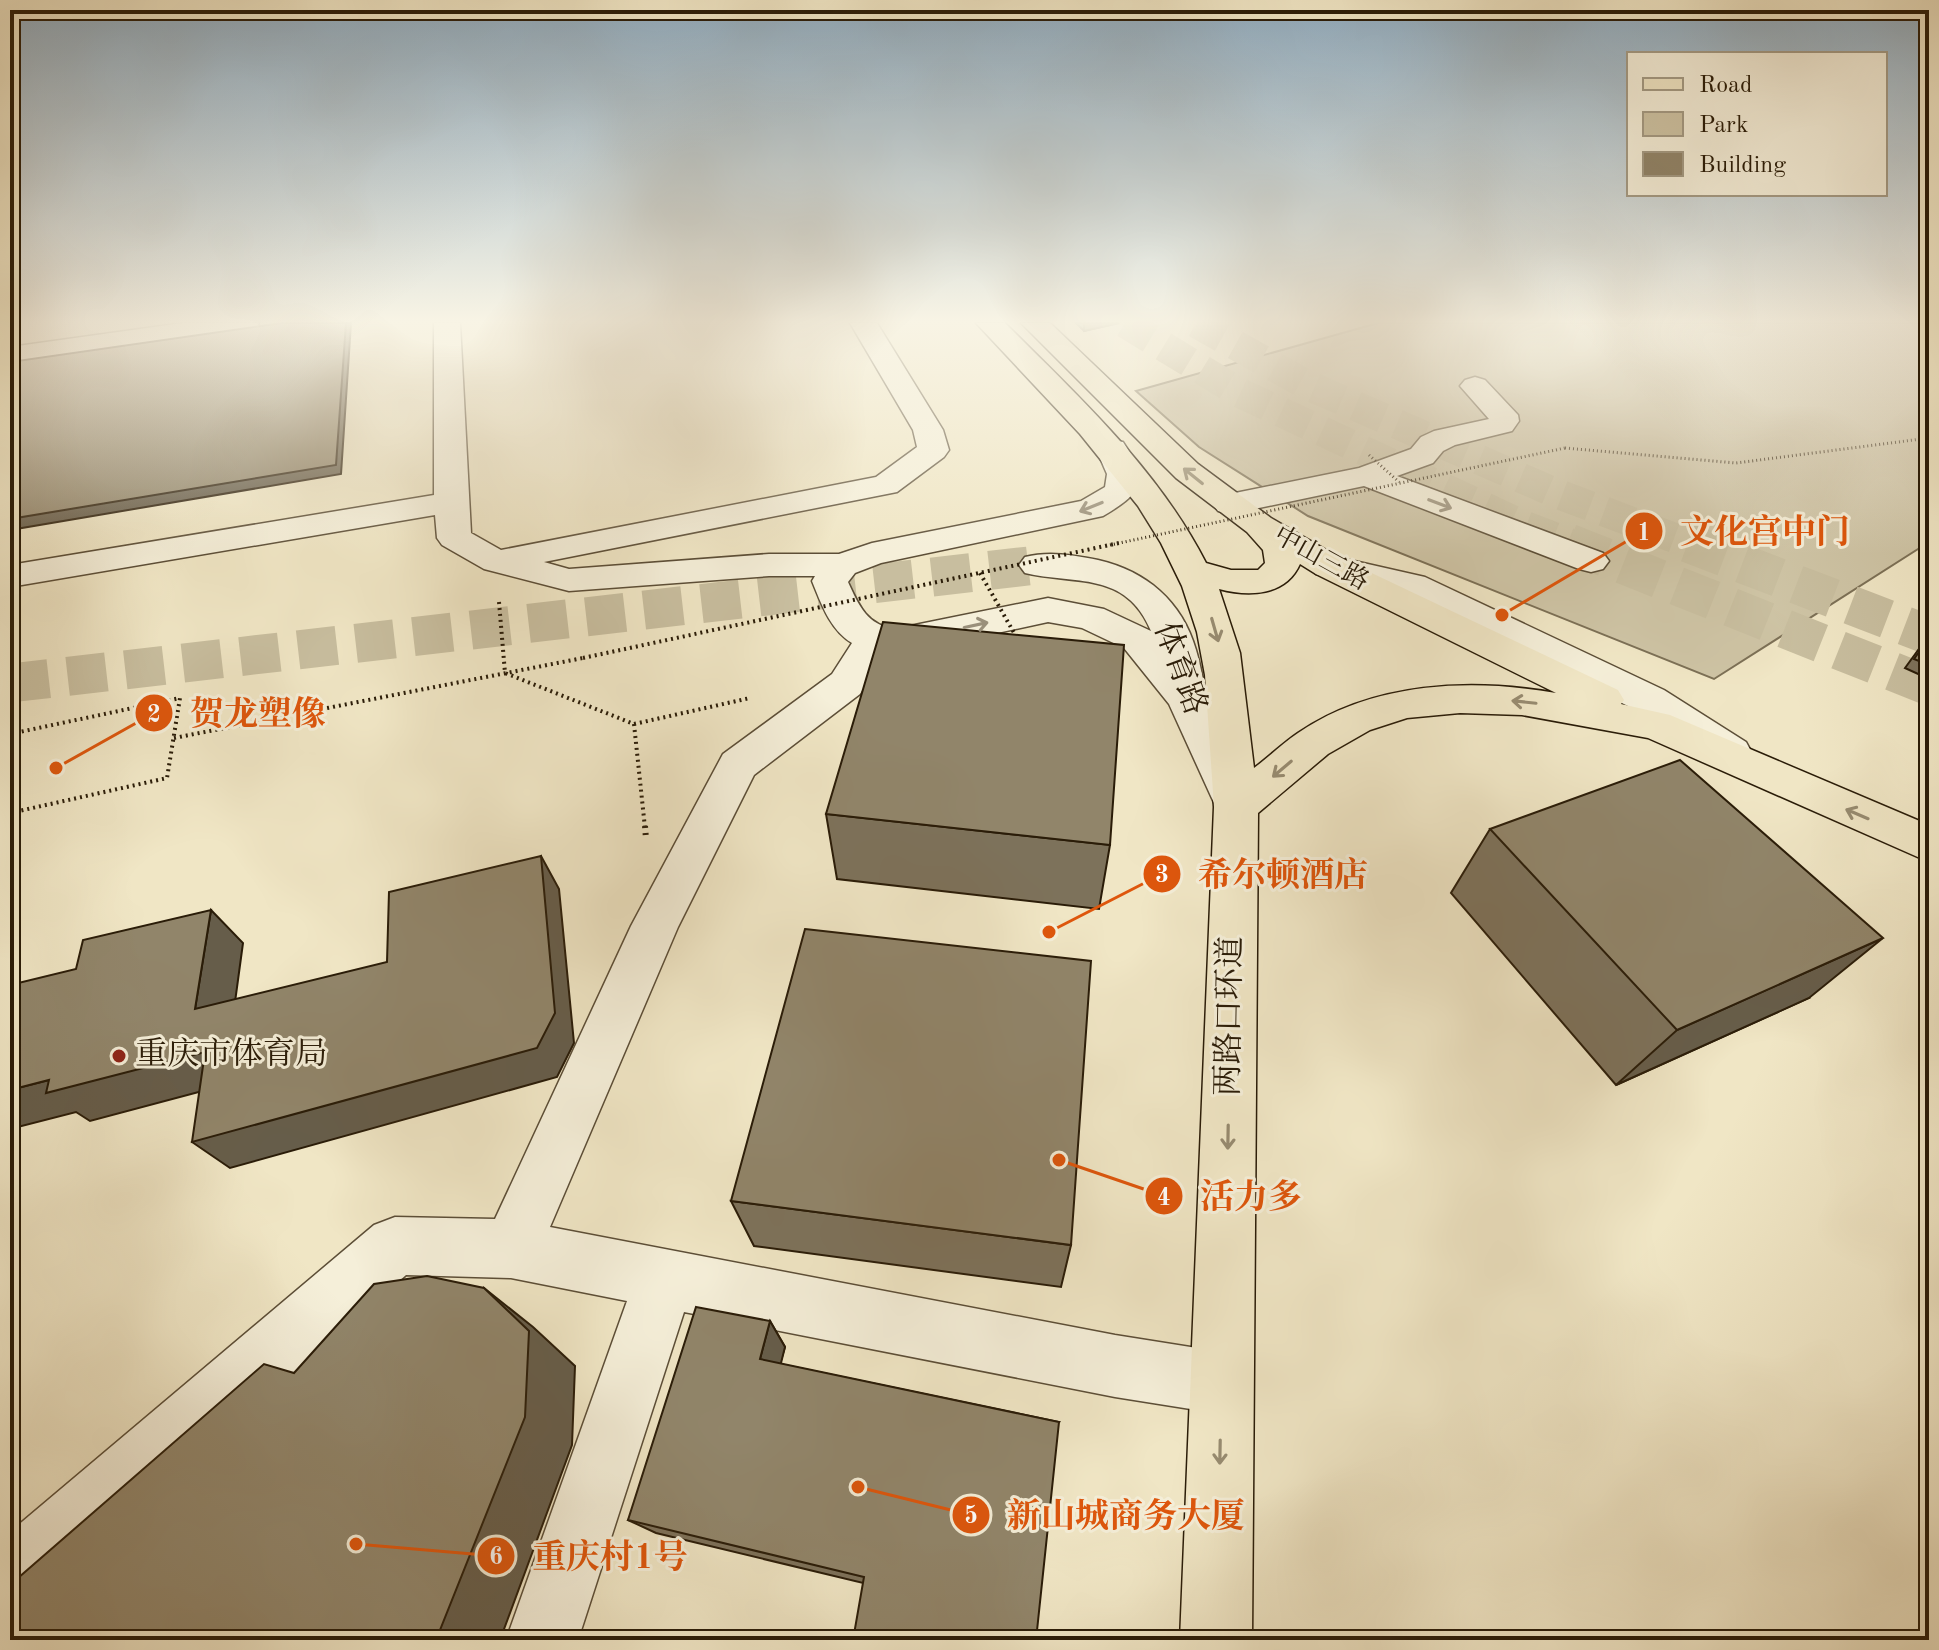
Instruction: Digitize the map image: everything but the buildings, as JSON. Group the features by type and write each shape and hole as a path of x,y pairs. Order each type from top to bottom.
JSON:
{"main road":[{"path":"1064,400 1112,449 1153,499 1194,571 1219,645 1226,685 1236,807"},
{"name":"中山三路","path":"1114,400 1187,471 1259,525 1328,566 1656,725"},
{"path":"1194,571 1230,581 1267,581 1283,566 1280,548 1259,525"},
{"path":"1236,807 1313,743 1356,720 1404,704 1460,699 1522,701 1656,725 1766,776 1929,844"},
{"name":"两路口环道","path":"1216,1640 1236,807"}],"street":[{"path":"449,400 454,538 496,561 569,580 769,565 843,565 872,554 1091,509 1120,492 1123,474 1112,449"},
{"path":"496,561 886,485 933,450 928,430 910,400"},
{"path":"1230,504 1368,466 1422,456 1432,444 1445,438 1501,425 1503,415 1489,400"},
{"path":"1368,466 1591,561"},
{"path":"10,576 451,502"},
{"path":"843,565 830,581 849,623 873,640 895,642 1048,610 1091,618 1137,639 1188,700"},
{"name":"体育路","path":"1037,565 1101,569 1133,586 1161,612 1175,642 1188,700 1236,807"},
{"path":"1328,566 1412,585 1650,700 1766,776"},
{"path":"511,1249 655,926 738,765 846,684 873,640"},
{"path":"10,1577 395,1246 511,1249 1115,1366 1222,1383"},
{"path":"542,1640 665,1279"}],"path":[{"path":"174,738 583,658 1565,448 1736,463 1929,438"},
{"path":"1368,466 1400,482"},
{"path":"496,561 505,673"},
{"path":"980,573 1018,641"},
{"path":"505,673 634,724 758,696"},
{"path":"10,734 180,698 167,778 10,813"},
{"path":"634,724 655,926"}],"green space":[{"path":"1146,400 1929,400 1929,542 1714,679 1308,516 1199,447"}],"tunnel":[{"path":"1255,400 1523,525 1574,545"},
{"path":"1342,400 1558,494 1693,545"},
{"path":"1569,543 1929,686"},
{"path":"1688,543 1929,635"},
{"path":"10,683 1037,565"}],"place":[{"name":"文化宫中门","path":"1502,615"},
{"name":"贺龙塑像","path":"56,768"},
{"name":"希尔顿酒店","path":"1049,932"},
{"name":"重庆市体育局","path":"119,1056"},
{"name":"活力多","path":"1059,1160"},
{"name":"新山城商务大厦","path":"858,1487"},
{"name":"重庆村1号","path":"356,1544"}]}
